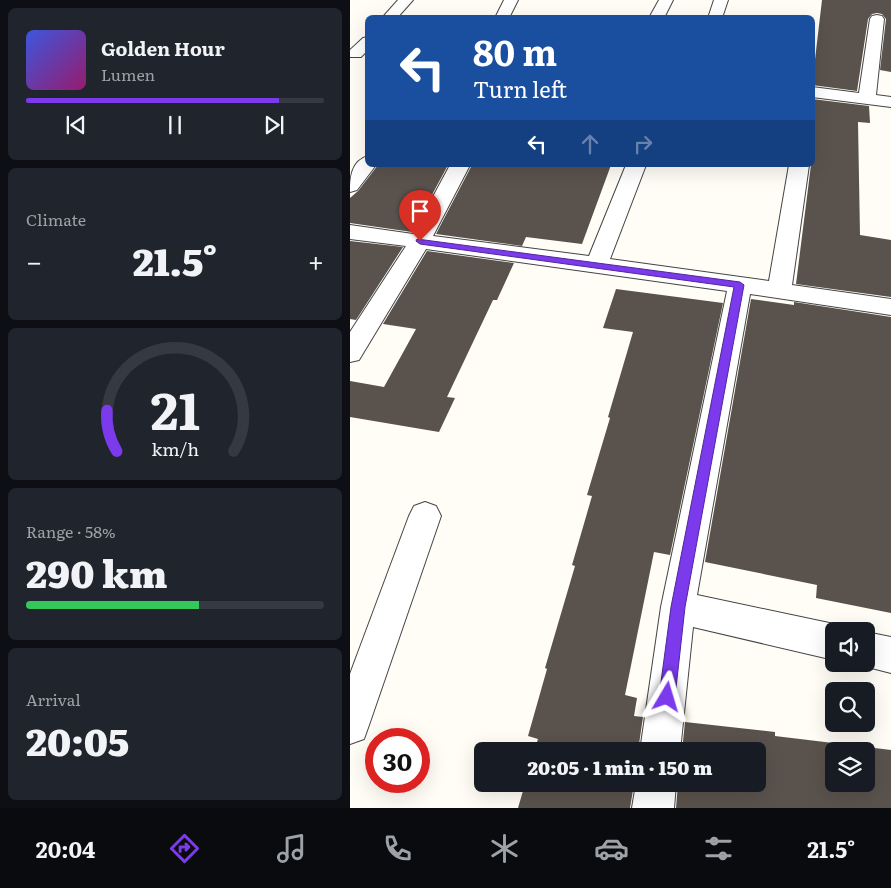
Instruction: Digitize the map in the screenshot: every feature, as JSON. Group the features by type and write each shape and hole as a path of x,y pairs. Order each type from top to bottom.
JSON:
{"street":[{"path":"392,15 406,0"},
{"path":"504,15 511,0"},
{"path":"658,15 666,0"},
{"path":"716,15 721,0"},
{"path":"867,98 877,19"},
{"path":"815,92 891,102"},
{"path":"350,186 365,166"},
{"path":"350,354 420,241 459,167"},
{"path":"597,264 635,167"},
{"path":"779,291 799,167"},
{"path":"350,232 597,264 891,307"},
{"path":"661,742 678,607 740,285"},
{"path":"350,725 425,516"},
{"path":"678,607 825,640"},
{"path":"875,652 891,655"},
{"path":"653,808 655,792"}],"building":[{"path":"822,0 891,0 891,72 880,70 886,19 882,14 877,13 872,14 868,19 857,91 815,85 815,60"},
{"path":"815,99 869,106 870,123 858,122 860,235 891,240 891,297 796,284 811,167 815,167"},
{"path":"376,167 447,167 412,232 350,223 350,198 358,191"},
{"path":"471,167 610,167 582,244 526,237 522,246 436,234"},
{"path":"350,241 403,247 356,320 350,319"},
{"path":"427,251 514,263 497,300 493,300 447,397 455,398 439,432 350,417 350,381 384,387 416,329 383,324"},
{"path":"616,289 723,303 670,555 654,552 625,695 637,698 634,716 643,717 639,742 537,742 538,739 528,736 547,669 545,668 575,566 572,565 592,496 587,495 633,332 603,328"},
{"path":"751,299 794,305 794,302 891,317 891,613 816,598 817,585 705,562"},
{"path":"685,722 775,732 775,736 825,742 825,792 875,792 875,748 891,750 891,808 676,808 677,792 766,792 766,742 683,742"},
{"path":"523,792 633,792 630,808 518,808"}],"route":[{"path":"420,241 740,285 678,607 667,697"}]}
